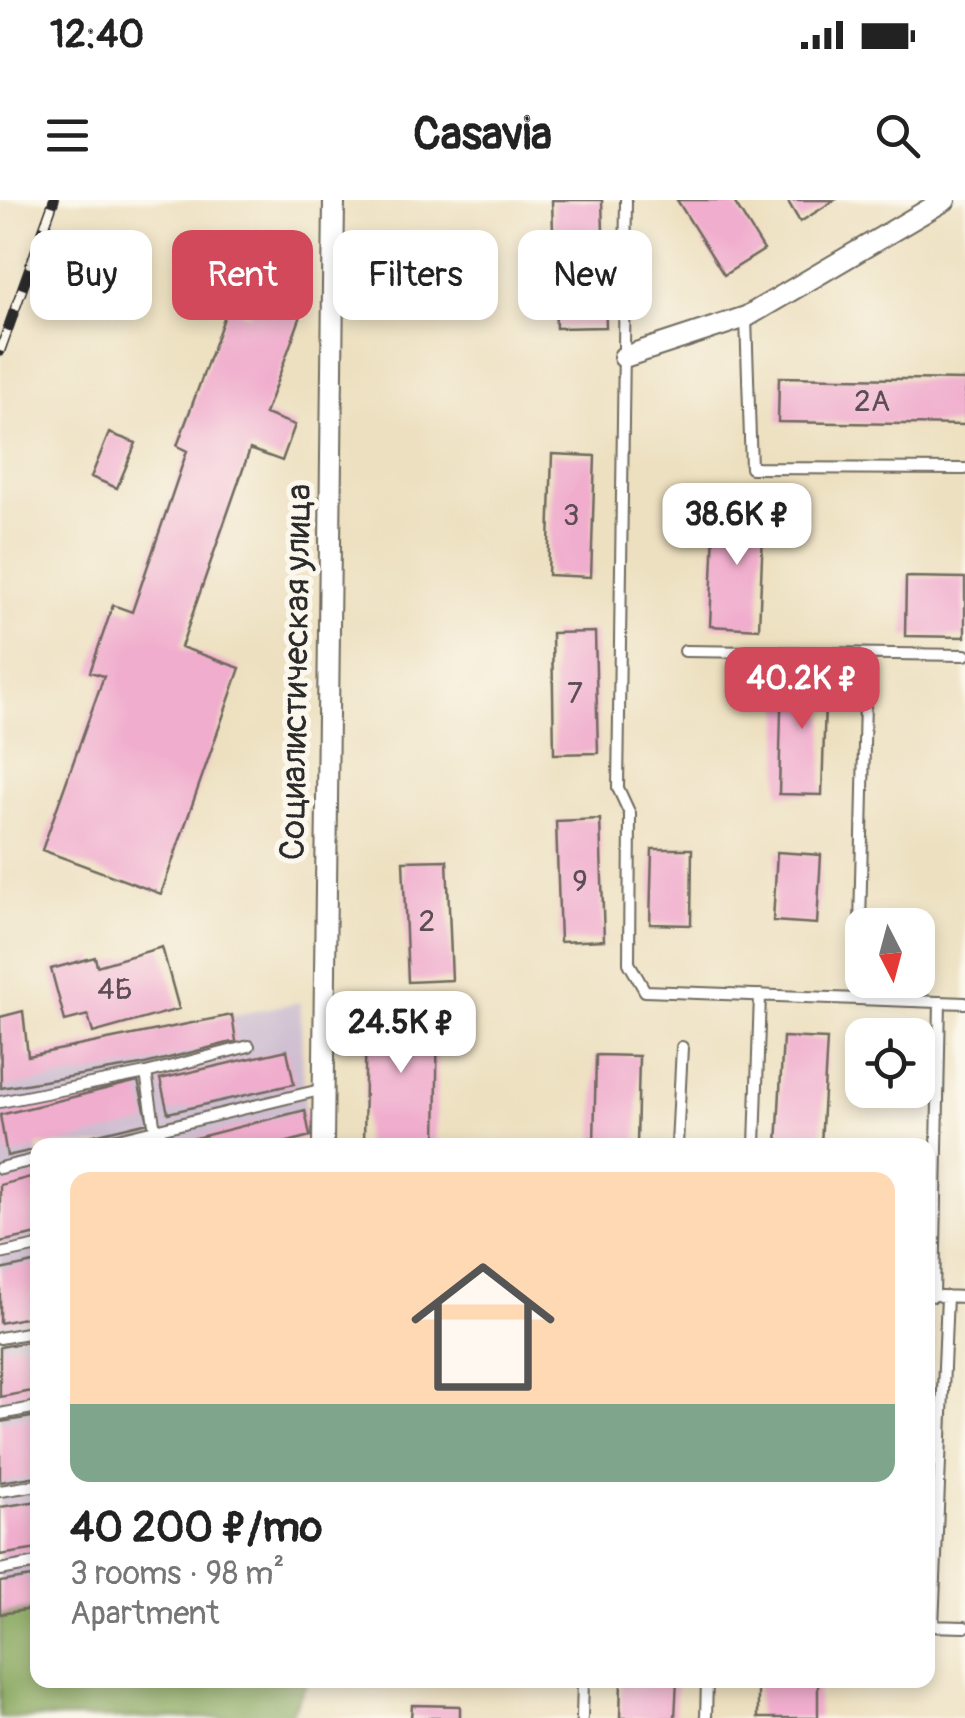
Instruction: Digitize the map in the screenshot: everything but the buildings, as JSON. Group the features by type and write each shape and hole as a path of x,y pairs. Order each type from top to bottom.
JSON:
{"street":[{"name":"Социалистическая улица","path":"323,1138 334,200"},
{"path":"624,357 746,317 945,200"}],"lane":[{"path":"626,200 618,788 630,814 630,963 645,991 965,1002"},
{"path":"746,317 752,468 965,469"},
{"path":"686,651 965,655"},
{"path":"860,908 866,654"},
{"path":"755,1138 760,996"},
{"path":"935,1149 940,1002"},
{"path":"0,1102 146,1073 249,1046"},
{"path":"677,1138 682,1047"},
{"path":"146,1073 155,1130"},
{"path":"122,1138 324,1089"},
{"path":"0,1168 30,1160"},
{"path":"0,1254 30,1248"},
{"path":"935,1296 965,1297"},
{"path":"935,1529 947,1296"},
{"path":"0,1338 30,1332"},
{"path":"0,1414 30,1408"},
{"path":"0,1491 30,1485"},
{"path":"0,1570 30,1565"},
{"path":"935,1626 965,1628"},
{"path":"582,1718 584,1688"},
{"path":"706,1718 707,1688"}],"shaded area":[{"path":"300,1002 305,1110 310,1136 30,1138 30,1609 0,1614 0,1017 23,1011 29,1056"}],"green space":[{"path":"30,1609 30,1688 304,1688 289,1718 0,1718 0,1614"}],"railway":[{"path":"0,351 54,200"}]}
